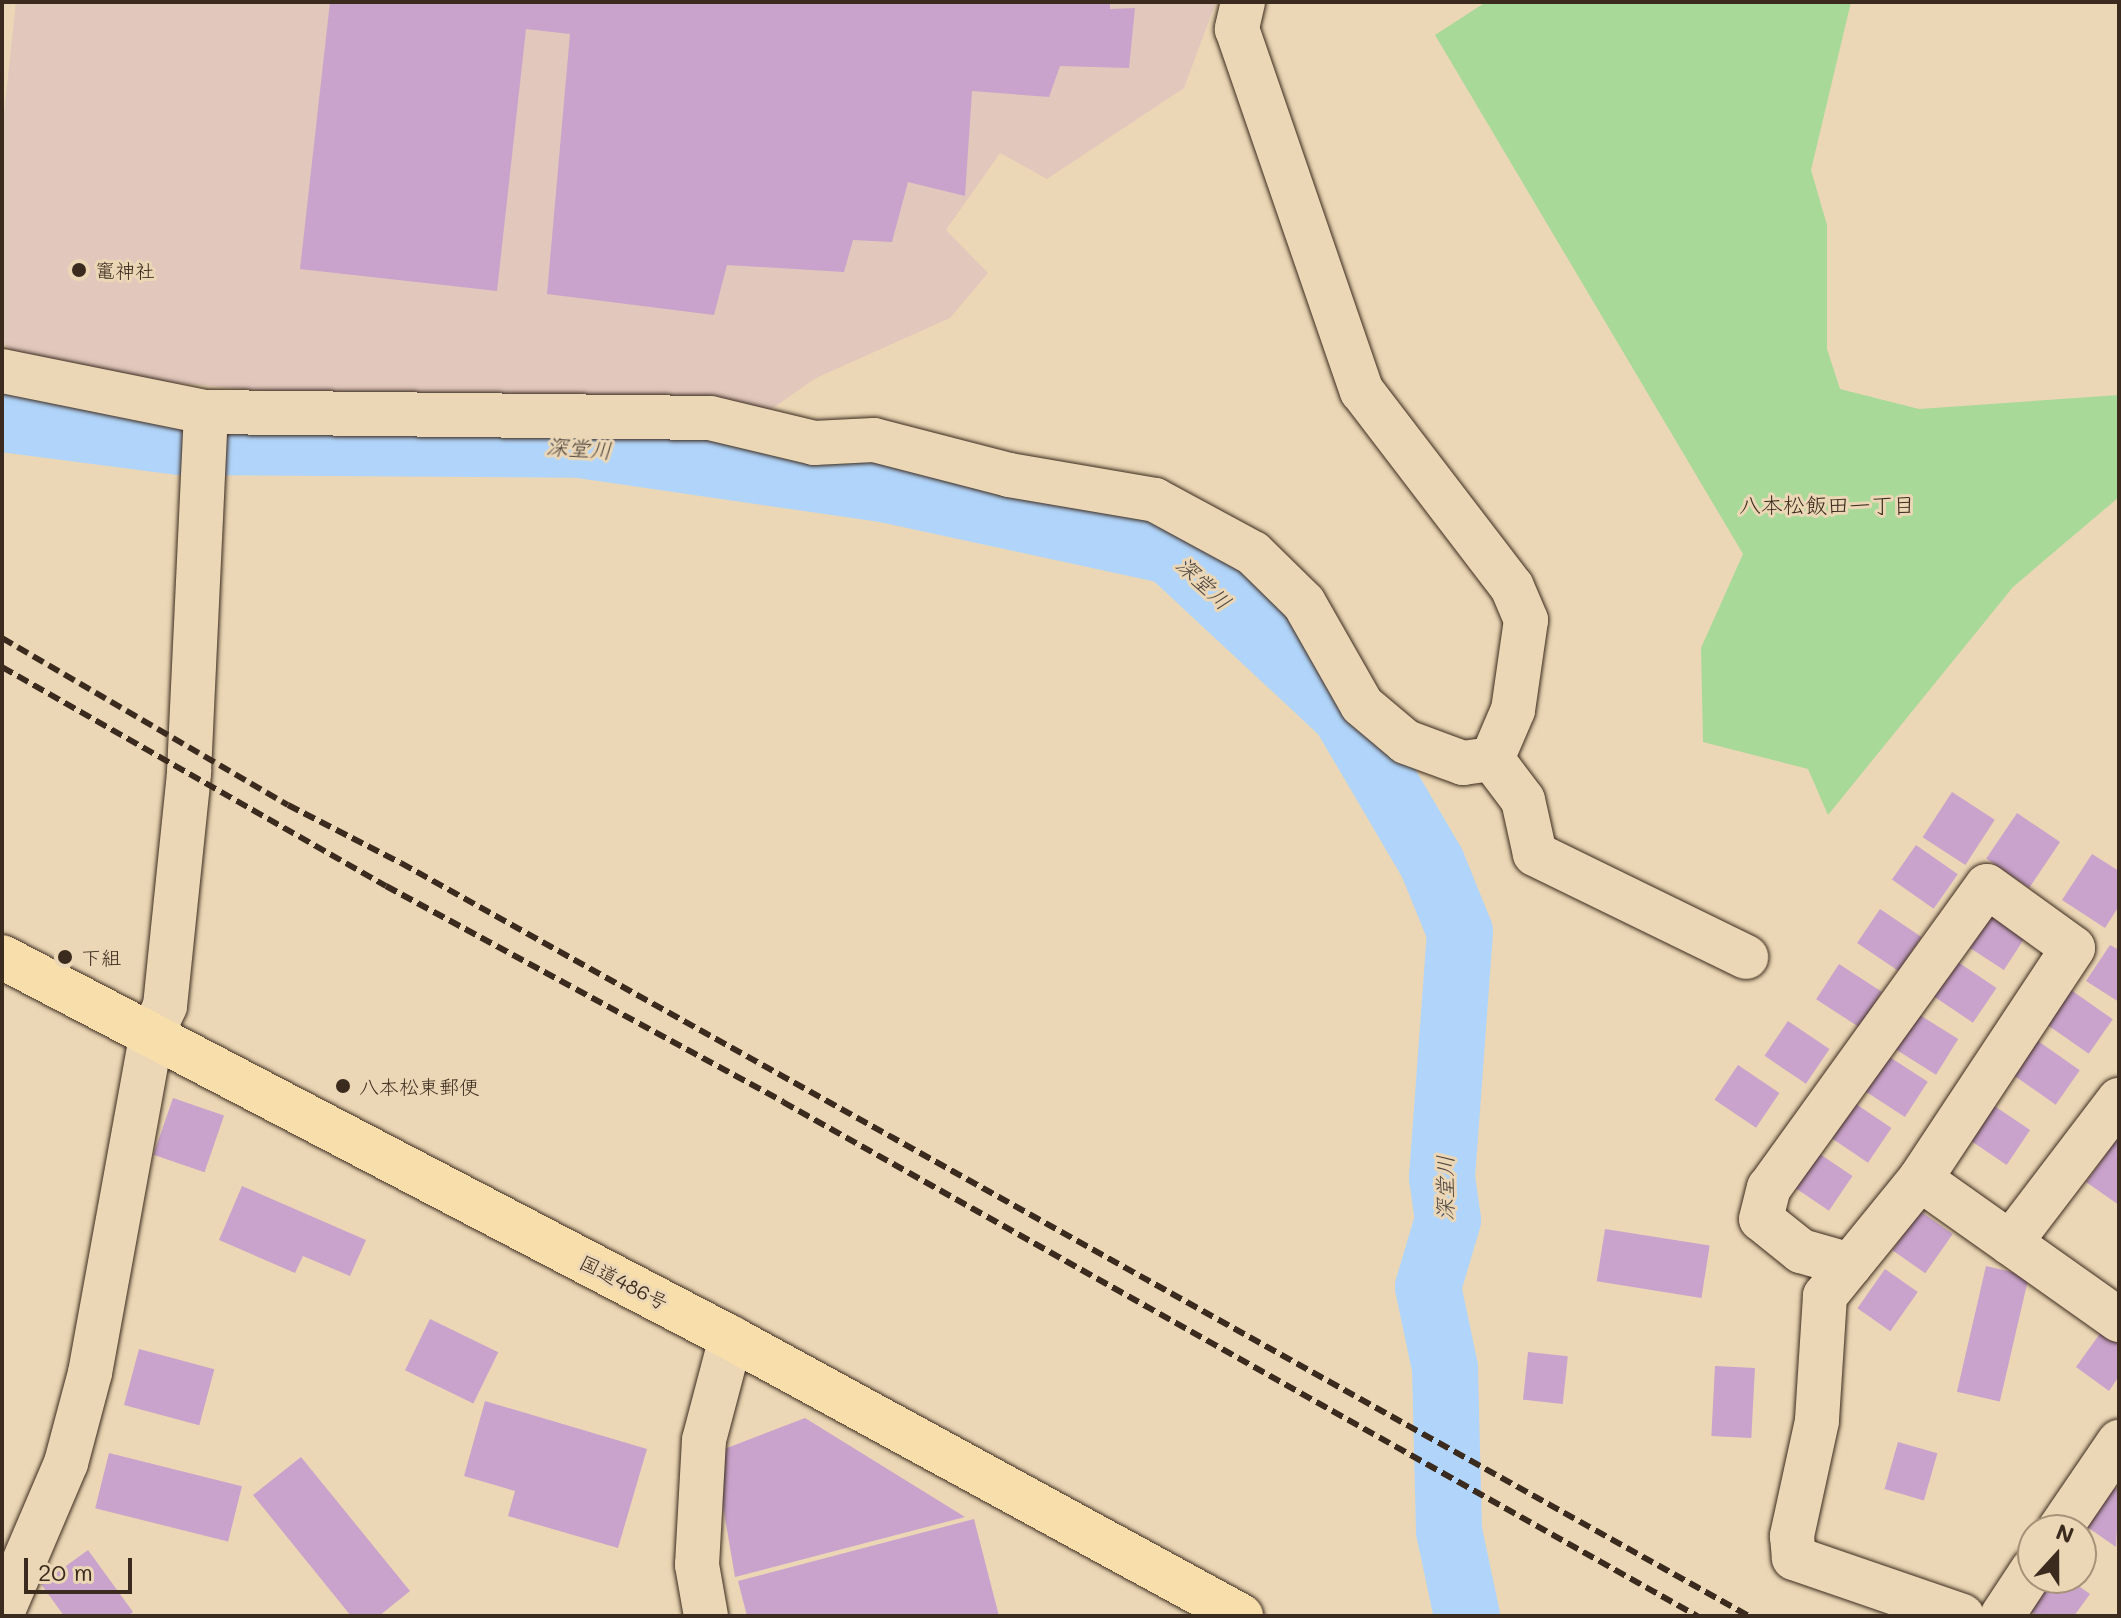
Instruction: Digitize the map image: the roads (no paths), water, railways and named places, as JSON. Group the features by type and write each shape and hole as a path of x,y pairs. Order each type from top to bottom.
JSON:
{"highway":[{"name":"国道486号","path":"2,957 731,1338 1241,1616"}],"street":[{"path":"1243,2 1237,29 1362,391 1512,587 1526,620 1513,710 1492,759"},
{"path":"2,371 205,430 710,418 814,443 874,440 1009,475 1155,500 1253,553 1304,603 1362,705 1406,742 1463,763 1492,759"},
{"path":"2,1613 66,1463 90,1373 151,1036 165,1006 189,772 205,430"},
{"path":"1492,759 1523,800 1535,854 1746,957"},
{"path":"1850,1265 1801,1251 1761,1219 1769,1188 1987,886 2073,948 1920,1179 1825,1296 1817,1421 1792,1536 1794,1558 1962,1616"},
{"path":"2010,1243 2119,1100"},
{"path":"1920,1179 2119,1320"},
{"path":"706,1616 697,1565 704,1440 731,1338"},
{"path":"2070,1514 2119,1442"},
{"path":"2002,1616 2017,1593"}],"waterway":[{"name":"深堂川","path":"2,419 180,442 580,445 883,489 1170,551 1344,713 1432,863 1460,932 1442,1177 1448,1220 1428,1287 1445,1368 1449,1531 1467,1616"}],"railway":[{"path":"2,638 288,805 401,863 1749,1616"},
{"path":"2,667 386,886 783,1102 1697,1616"}],"place":[{"name":"竃神社","path":"79,270"},
{"name":"下組","path":"65,957"},
{"name":"八本松東郵便","path":"343,1086"}],"district":[{"name":"八本松飯田一丁目","path":"1827,505"}]}
